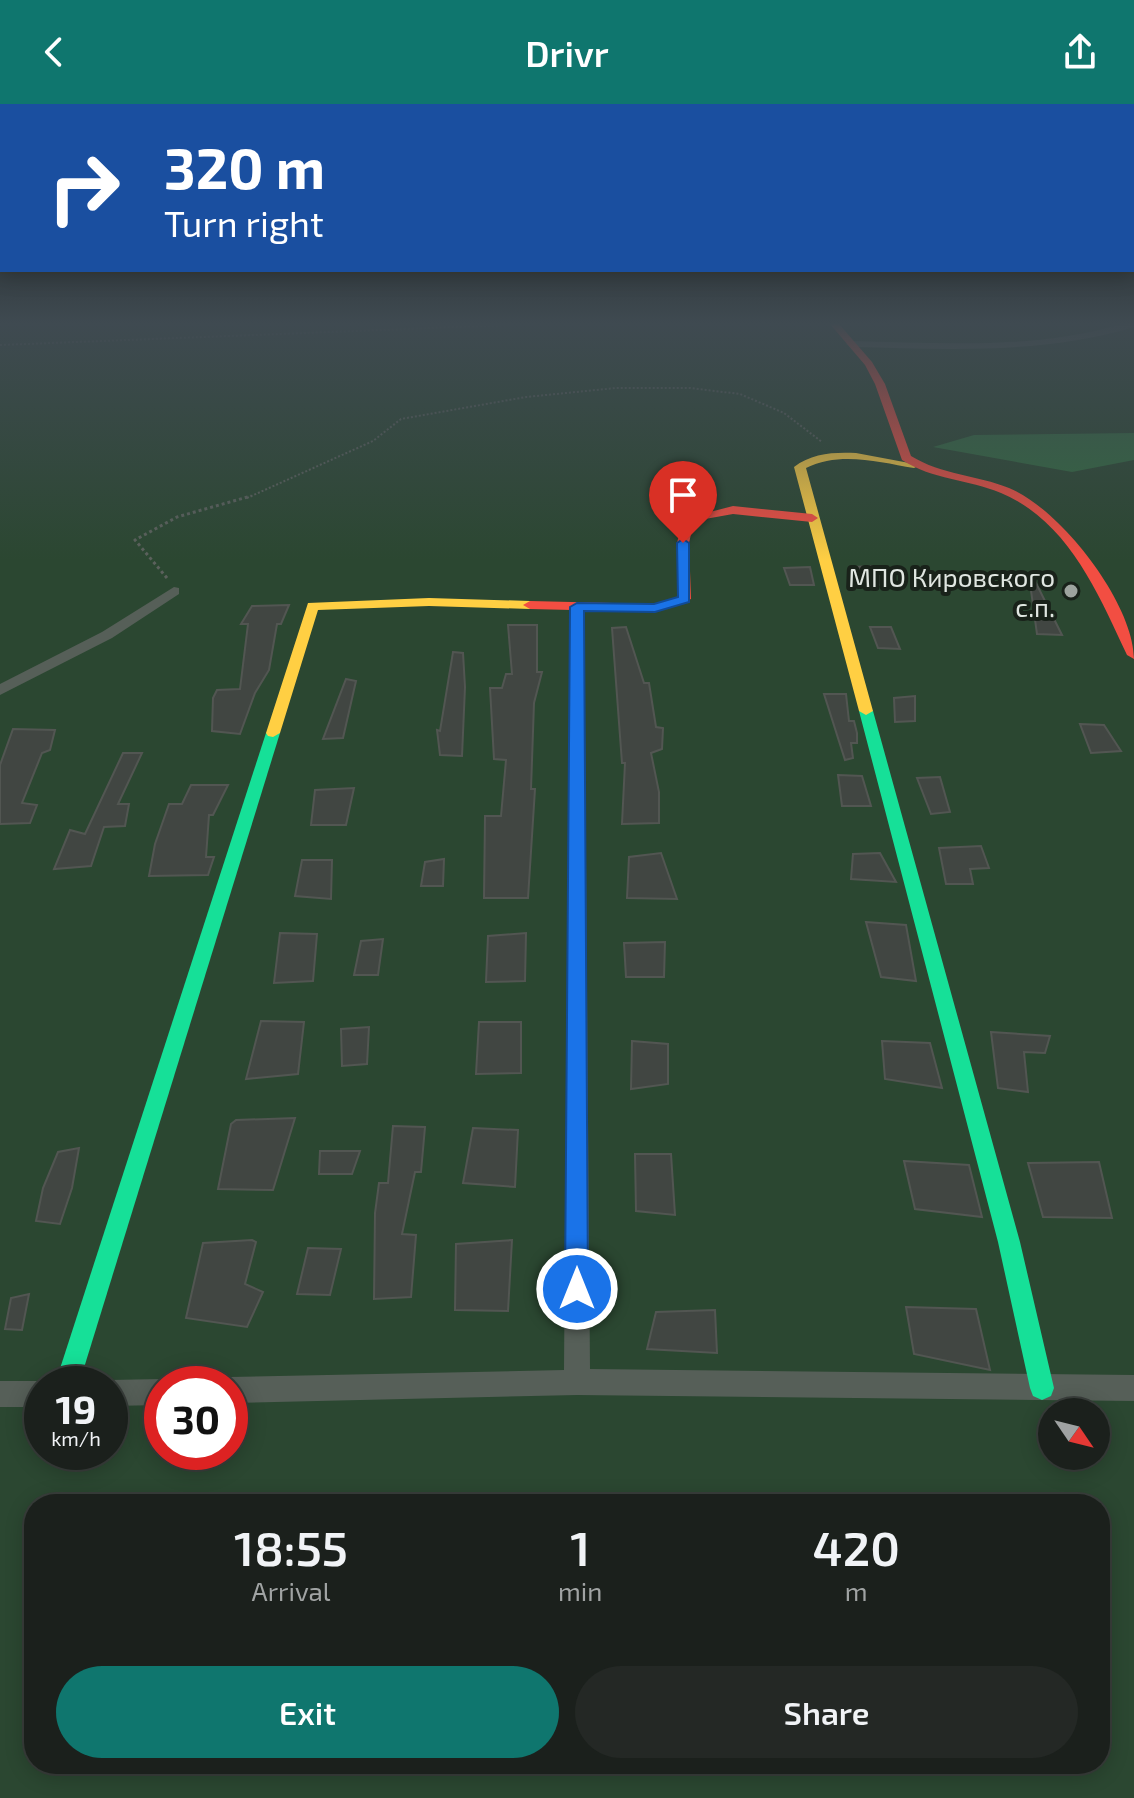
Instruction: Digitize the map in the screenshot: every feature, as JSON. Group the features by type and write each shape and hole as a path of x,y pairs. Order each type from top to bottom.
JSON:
{"street":[{"path":"887,403 910,462"},
{"path":"1042,1388 1005,1226 800,467 814,459 844,457 910,462 1021,497 1042,510 1061,531 1134,655"},
{"path":"73,1366 313,606 429,602 655,608 685,599 683,543 689,519 698,514 761,511 812,518"},
{"path":"0,690 107,635 174,591"},
{"path":"577,607 577,1382"},
{"path":"248,1390 577,1382 1134,1388"},
{"path":"0,1394 24,1394"}],"path":[{"path":"174,591 158,560 143,551 135,540 177,517 240,501 373,441 401,419 492,403"},
{"path":"761,403 784,413 844,457"}],"shaded area":[{"path":"0,403 1134,403 1134,1798 0,1798"},
{"path":"1134,433 1134,460 1072,472 933,447 974,435"}],"building":[{"path":"880,566 882,585 860,584 852,567"},
{"path":"810,567 814,585 790,585 784,568"},
{"path":"1032,575 1062,635 1037,634 1029,576"},
{"path":"289,605 281,624 277,624 269,670 255,693 240,734 212,731 213,698 217,690 240,689 248,624 241,624 252,606"},
{"path":"508,625 537,625 537,672 542,672 534,703 531,789 535,789 528,898 484,898 485,816 501,816 506,760 494,759 490,688 502,688 506,674 512,674"},
{"path":"626,627 644,683 649,683 656,727 663,728 662,749 651,753 659,792 659,823 622,824 625,763 622,763 612,628"},
{"path":"870,627 891,627 900,649 878,648"},
{"path":"453,652 463,653 462,756 440,755 437,730 440,731"},
{"path":"346,679 356,681 343,738 323,739"},
{"path":"824,694 846,694 849,721 854,721 857,733 857,743 851,743 853,758 845,760"},
{"path":"915,696 915,721 895,722 894,698"},
{"path":"1080,724 1104,725 1121,751 1091,753"},
{"path":"13,729 55,730 50,750 42,753 22,803 37,805 30,823 0,824 0,765"},
{"path":"123,753 142,753 118,804 129,804 125,826 104,827 91,866 54,869 70,830 85,834"},
{"path":"838,775 862,776 871,806 842,806"},
{"path":"940,777 950,812 931,814 917,778"},
{"path":"191,785 228,785 213,815 209,815 206,857 214,857 208,875 149,876 155,844 169,804 182,804"},
{"path":"354,788 346,825 311,825 315,790"},
{"path":"981,846 989,868 970,869 973,884 946,884 939,848"},
{"path":"661,853 677,899 627,898 629,857"},
{"path":"880,853 896,882 851,879 853,854"},
{"path":"444,859 443,886 421,886 425,862"},
{"path":"302,860 332,860 331,899 295,896"},
{"path":"866,922 906,925 916,981 881,977"},
{"path":"280,933 317,934 313,981 274,983"},
{"path":"526,933 525,981 486,982 488,936"},
{"path":"383,939 378,975 354,975 361,941"},
{"path":"665,942 664,977 626,977 624,943"},
{"path":"261,1021 304,1022 298,1074 246,1079"},
{"path":"479,1022 521,1022 521,1073 476,1074"},
{"path":"369,1027 367,1064 342,1066 341,1029"},
{"path":"991,1032 1050,1036 1045,1053 1024,1052 1028,1092 998,1088"},
{"path":"632,1041 668,1044 668,1084 631,1089"},
{"path":"882,1041 930,1043 942,1088 885,1079"},
{"path":"295,1118 273,1190 218,1189 231,1124 236,1120"},
{"path":"393,1126 425,1127 421,1172 415,1172 402,1234 416,1235 411,1297 374,1299 375,1213 379,1183 388,1183"},
{"path":"473,1128 518,1130 515,1187 463,1183"},
{"path":"79,1148 72,1188 60,1224 36,1221 43,1188 58,1152"},
{"path":"320,1151 360,1151 352,1174 319,1174"},
{"path":"635,1154 671,1154 675,1215 636,1211"},
{"path":"904,1161 969,1165 982,1217 915,1209"},
{"path":"1099,1162 1112,1218 1043,1217 1028,1163"},
{"path":"512,1240 508,1311 455,1310 456,1244"},
{"path":"256,1242 245,1284 263,1292 247,1327 186,1318 203,1243"},
{"path":"308,1248 341,1249 330,1295 297,1294"},
{"path":"29,1294 22,1330 5,1329 11,1298"},
{"path":"906,1307 976,1309 990,1370 914,1354"},
{"path":"715,1310 717,1353 647,1349 656,1312"}],"traffic: fast":[{"path":"866,711 1009,1242 1042,1388"},
{"path":"73,1366 273,733"}],"traffic: slow":[{"path":"866,711 800,467 826,457 841,456 914,465"},
{"path":"273,733 313,606 429,602 530,605"}],"traffic: jam":[{"path":"887,403 906,458 941,475 1004,490 1048,517 1067,537 1098,583 1134,655"},
{"path":"530,605 655,608 685,599 683,543 689,519 733,510 812,518"}],"place":[{"name":"МПО Кировского с.п.","path":"1071,591"}],"route":[{"path":"577,1289 577,607 655,608 685,599 683,543"}]}
